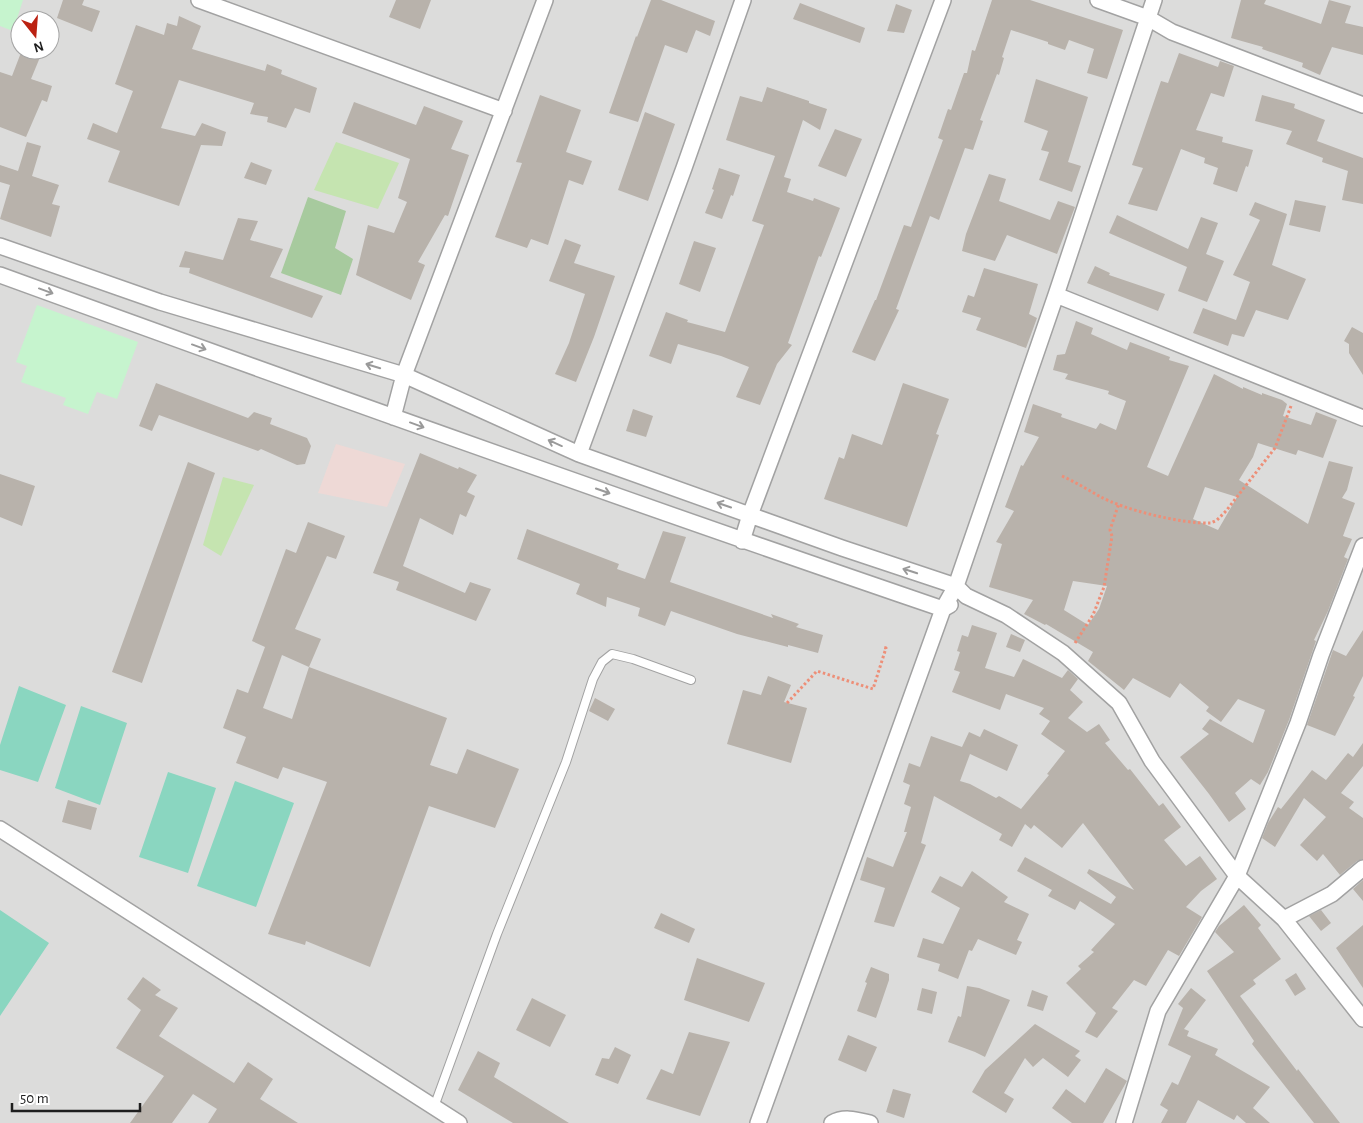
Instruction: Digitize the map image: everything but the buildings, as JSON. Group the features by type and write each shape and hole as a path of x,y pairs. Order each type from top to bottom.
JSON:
{"street":[{"path":"199,0 504,110"},
{"path":"393,417 404,375 545,0"},
{"path":"579,454 684,168 743,0"},
{"path":"742,540 943,0"},
{"path":"1098,0 1148,18 1172,32 1363,105"},
{"path":"758,1123 942,609 961,591 1154,0"},
{"path":"0,246 160,302 404,375 579,454 961,591 1006,615 1064,653 1119,704 1152,761 1236,876 1284,919 1363,1019"},
{"path":"0,274 393,417 942,609"},
{"path":"1056,296 1363,418"},
{"path":"1124,1123 1158,1011 1236,876 1298,723 1363,546"},
{"path":"0,829 459,1123"},
{"path":"1284,919 1332,894 1363,868"},
{"path":"832,1123 838,1120 852,1119 870,1123"}],"lane":[{"path":"434,1107 497,934 566,762 593,679 602,662 612,654 633,659 691,680"}],"path":[{"path":"1062,476 1100,496 1159,516 1211,523 1217,520 1274,448 1297,391"},
{"path":"1064,653 1068,651 1078,638 1093,615 1104,587 1112,536 1110,530 1119,503"},
{"path":"788,703 817,671 873,689 886,648 882,646"}],"shaded area":[{"path":"0,0 1363,0 1363,1123 0,1123"},
{"path":"336,444 405,464 387,507 318,493"}],"green space":[{"path":"0,0 23,0 20,10 10,10 10,30 0,26"},
{"path":"336,142 399,163 378,209 314,190"},
{"path":"308,197 346,211 335,248 353,259 341,295 281,273"},
{"path":"37,305 138,342 117,399 97,392 88,414 63,405 66,398 21,382 27,366 16,362"},
{"path":"223,477 254,485 221,556 203,545"},
{"path":"19,686 66,705 38,782 0,770 0,745"},
{"path":"81,706 127,723 100,805 55,788"},
{"path":"168,772 216,788 188,873 139,857"},
{"path":"235,781 294,803 256,907 197,886"},
{"path":"0,910 49,943 0,1016"}]}
